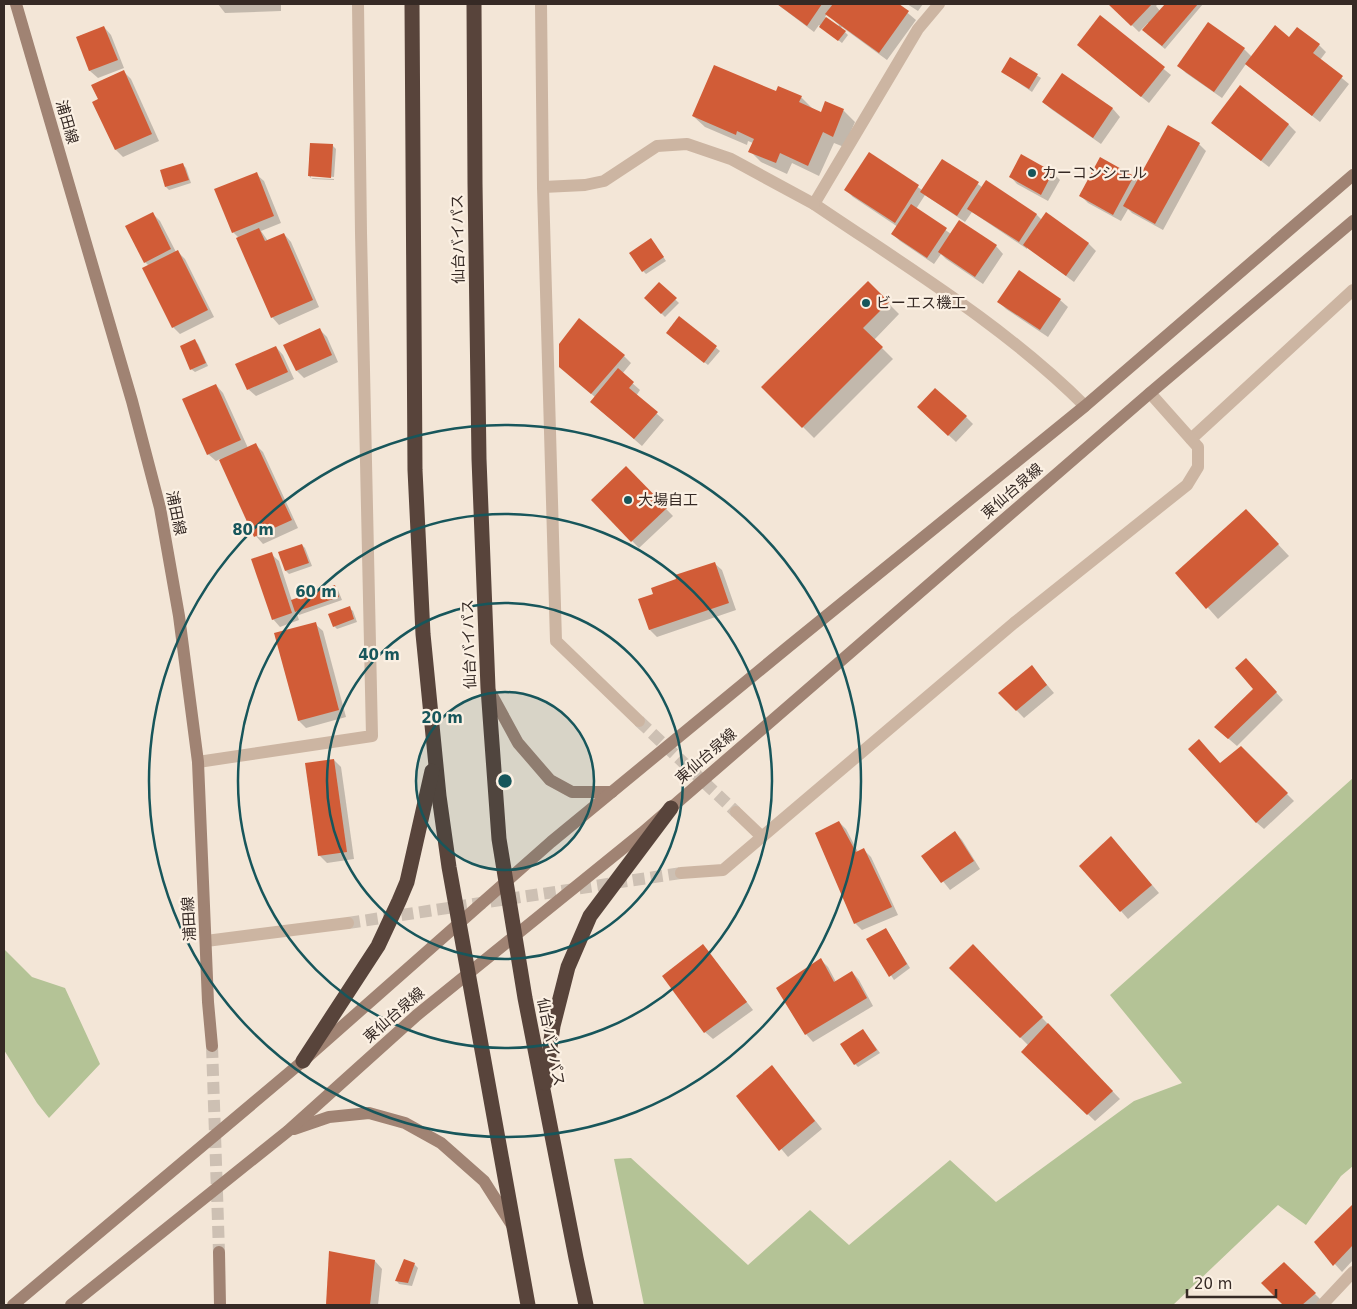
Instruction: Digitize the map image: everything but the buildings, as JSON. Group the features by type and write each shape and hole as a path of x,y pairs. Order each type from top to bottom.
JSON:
{"highway":[{"path":"412,4 415,470 423,634 447,859 528,1305"},
{"name":"仙台バイパス","path":"474,4 479,459 488,688 499,839 514,936 543,1095 586,1305"},
{"path":"303,1061 378,946 399,901 407,882 435,758"},
{"path":"543,1095 553,1026 571,959 590,916 670,808"}],"street":[{"name":"浦田線","path":"16,4 132,401 160,508 180,616 198,762 212,1046"},
{"path":"198,762 372,736 361,242 358,4"},
{"path":"541,4 543,187 556,641 639,721"},
{"path":"814,204 918,29 939,4"},
{"path":"543,187 585,185 604,181 657,146 688,144 731,159 814,204 992,326 1041,365 1085,406"},
{"path":"13,1305 303,1061 551,842 788,646 1085,406 1353,175"},
{"name":"東仙台泉線","path":"71,1305 288,1131 417,1015 670,808 1150,393 1353,221"},
{"path":"1191,439 1353,290"},
{"path":"681,873 723,870 1014,623 1187,485 1198,467 1198,447 1150,393"},
{"path":"488,688 518,742 550,780 572,792 612,792"},
{"path":"736,812 762,837"},
{"path":"206,941 348,923"},
{"path":"288,1131 329,1117 369,1113 405,1123 441,1143 484,1181 514,1227"},
{"path":"220,1252 220,1305"},
{"path":"1322,1305 1353,1272"}],"green space":[{"path":"1353,778 1353,1166 1341,1176 1306,1225 1278,1205 1173,1305 644,1305 614,1159 631,1158 748,1265 810,1210 849,1245 950,1160 996,1202 1134,1101 1182,1083 1110,995"},
{"path":"4,949 32,977 65,988 100,1064 49,1118 37,1103 4,1050"}],"tunnel":[{"path":"639,721 736,812"},
{"path":"348,923 681,873"},
{"path":"212,1046 219,1252"}],"place":[{"name":"カーコンシェル","path":"1032,173"},
{"name":"ビーエス機工","path":"866,303"},
{"name":"大場自工","path":"628,500"}]}
